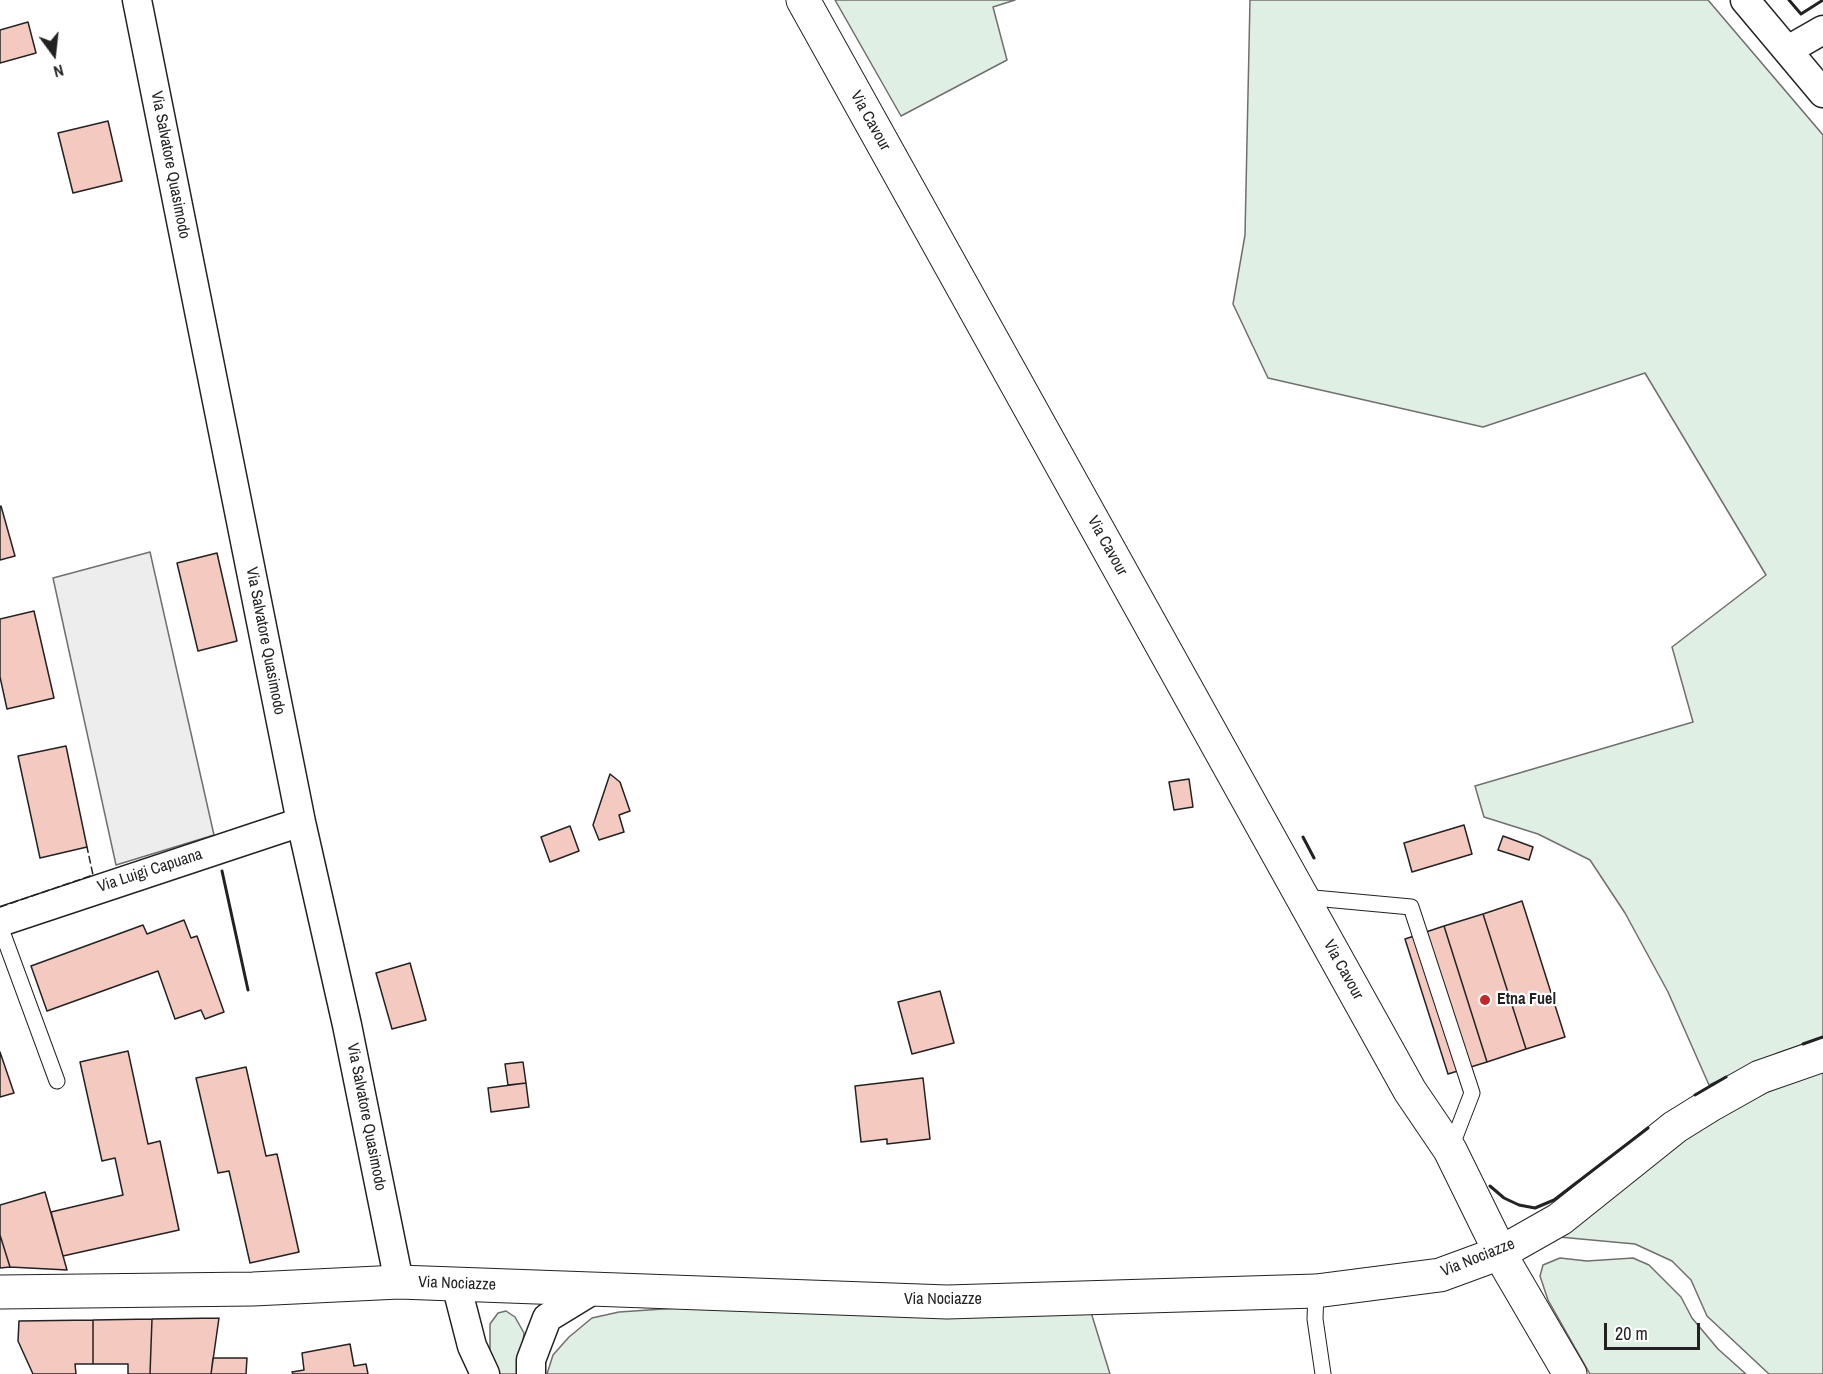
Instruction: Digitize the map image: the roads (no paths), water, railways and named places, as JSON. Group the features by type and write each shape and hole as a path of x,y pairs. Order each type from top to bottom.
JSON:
{"street":[{"name":"Via Salvatore Quasimodo","path":"137,0 301,822 347,1025 399,1282"},
{"name":"Via Cavour","path":"803,0 1410,1091"},
{"path":"1745,0 1823,93"},
{"path":"1788,50 1823,30"},
{"name":"Via Luigi Capuana","path":"0,924 301,822"},
{"name":"Via Nociazze","path":"0,1292 253,1289 399,1282 947,1302 1316,1291 1440,1275 1500,1253 1560,1219 1675,1127 1712,1104 1760,1077 1823,1055"},
{"path":"1410,1091 1450,1150 1500,1253 1570,1374"},
{"path":"1410,1091 1474,1240 1500,1253"},
{"path":"456,1284 472,1346 485,1374"},
{"path":"523,1286 547,1318"},
{"path":"531,1374 531,1360 547,1318 596,1288"}],"lane":[{"path":"1302,897 1412,906 1472,1093 1450,1150"},
{"path":"0,924 57,1081"},
{"path":"1316,1291 1315,1319 1323,1374"}],"place":[{"name":"Etna Fuel","path":"1485,1000"}]}
